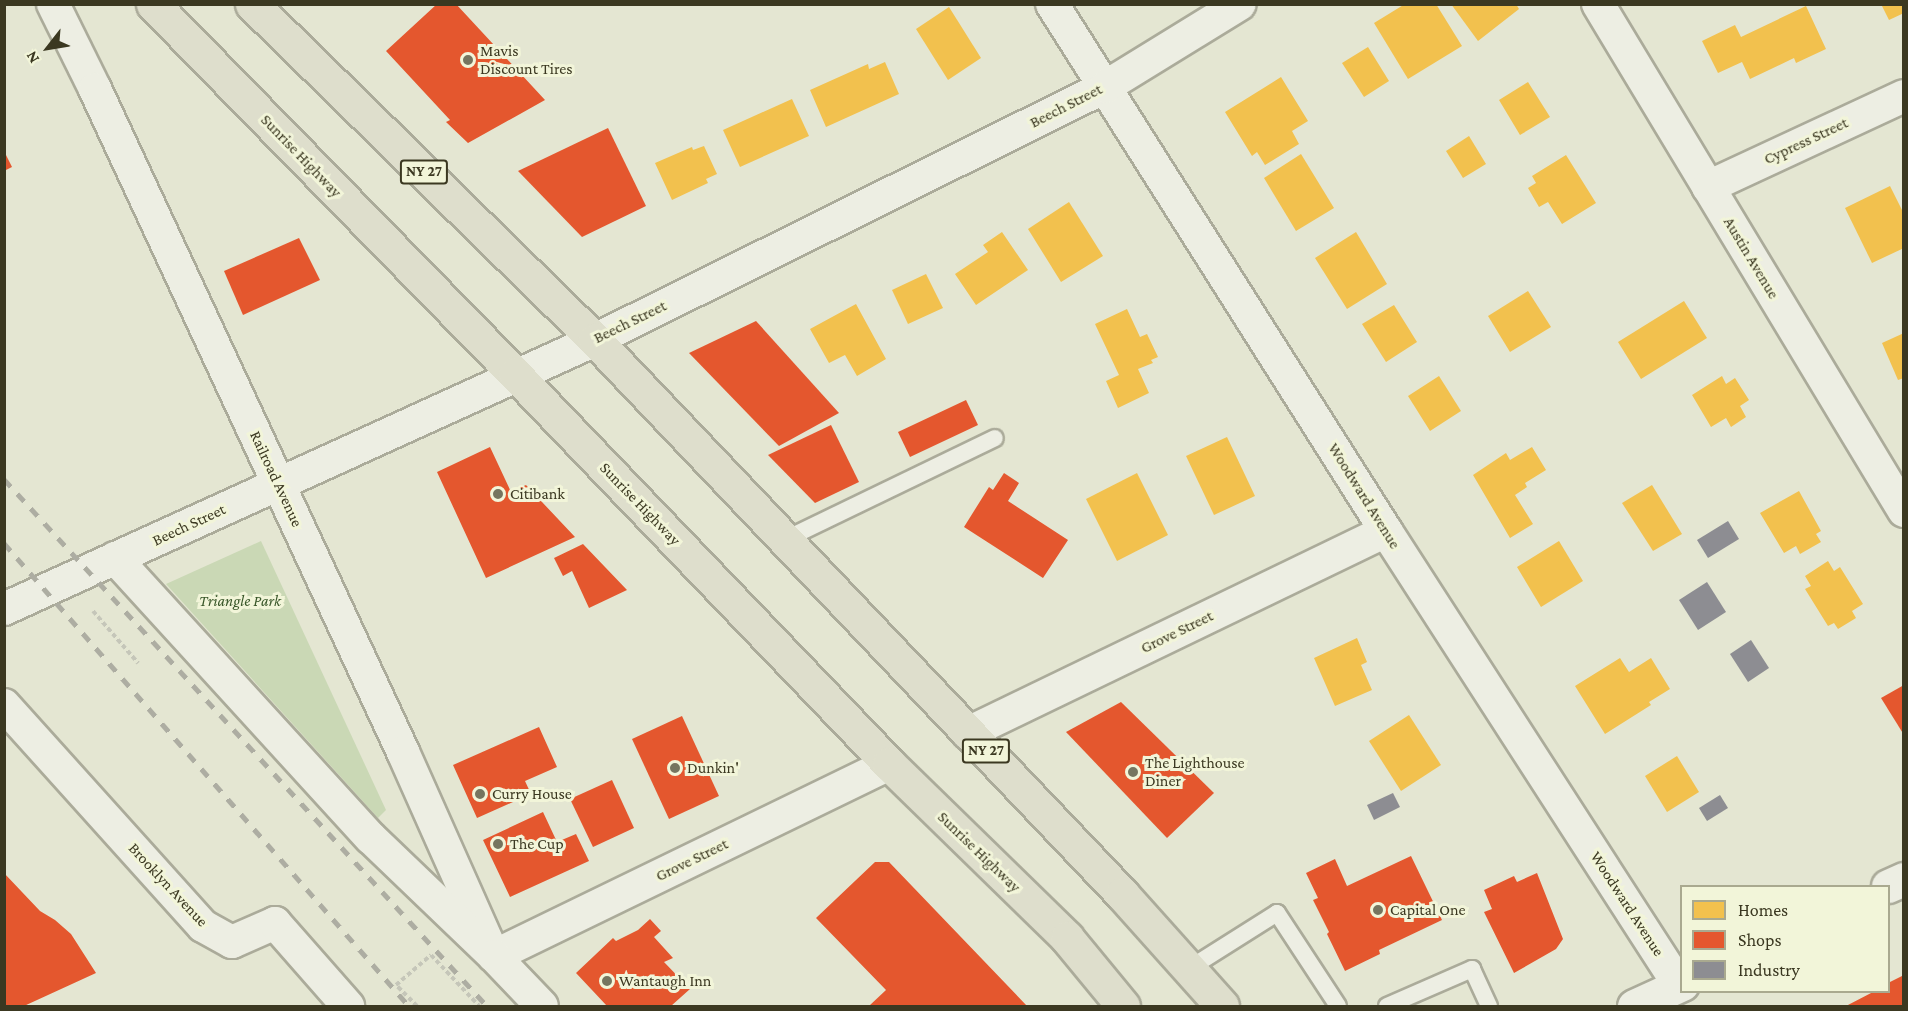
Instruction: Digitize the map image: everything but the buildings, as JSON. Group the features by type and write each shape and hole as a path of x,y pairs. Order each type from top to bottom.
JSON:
{"highway":[{"name":"Sunrise Highway","path":"153,4 515,374 889,764 1067,938 1124,1006"},
{"name":"NY 27","path":"252,4 595,340 1190,968 1222,1006"}],"main road":[{"path":"1890,885 1904,879"}],"street":[{"name":"Railroad Avenue","path":"53,4 95,89 422,792 494,956"},
{"name":"Woodward Avenue","path":"1052,4 1386,531 1661,997"},
{"name":"Beech Street","path":"4,609 515,374 595,340 1104,87 1240,4"},
{"name":"Austin Avenue","path":"1598,4 1900,498"},
{"name":"Cypress Street","path":"1708,187 1904,96"},
{"name":"Grove Street","path":"968,733 1386,531"},
{"name":"Railroad Avenue","path":"115,558 371,838 494,956 542,1006"},
{"name":"Brooklyn Avenue","path":"4,705 203,926 232,942 275,923 348,1006"},
{"name":"Grove Street","path":"494,956 889,764"}],"lane":[{"path":"784,540 995,438"},
{"path":"1190,968 1277,913 1338,1006"},
{"path":"1386,1006 1473,969 1489,1006"}],"path":[{"path":"93,611 138,663"},
{"path":"417,1006 396,985 431,955 479,1006"},
{"path":"461,998 467,993"}],"green space":[{"name":"Triangle Park","path":"261,541 386,810 378,818 166,584"}],"railway":[{"path":"4,479 487,1006"},
{"path":"4,543 409,1006"}],"place":[{"name":"Mavis Discount Tires","path":"468,60"},
{"name":"Citibank","path":"498,494"},
{"name":"Dunkin'","path":"675,768"},
{"name":"The Lighthouse Diner","path":"1133,772"},
{"name":"Curry House","path":"480,794"},
{"name":"The Cup","path":"498,844"},
{"name":"Capital One","path":"1378,910"},
{"name":"Wantaugh Inn","path":"607,981"}]}
